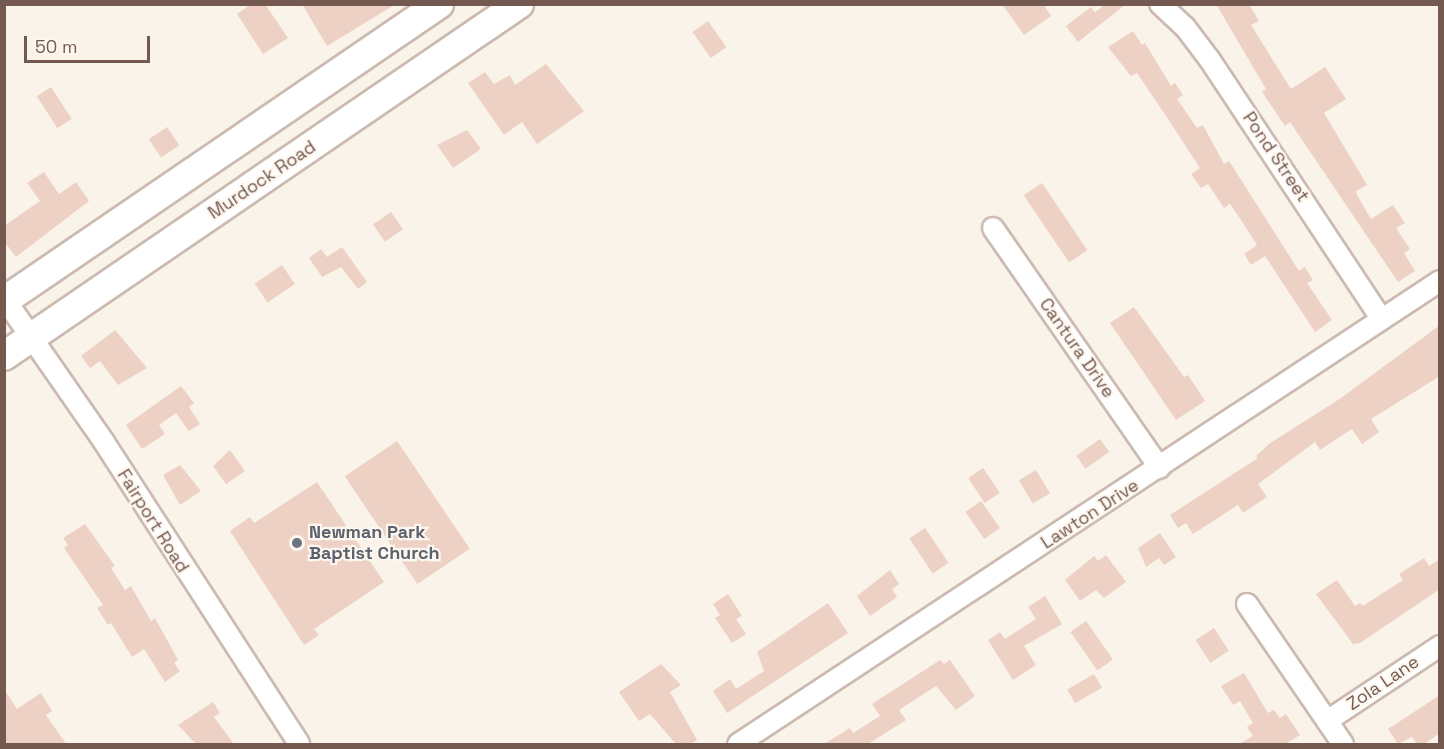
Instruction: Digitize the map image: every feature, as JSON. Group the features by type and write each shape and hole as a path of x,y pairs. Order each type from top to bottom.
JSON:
{"main road":[{"path":"5,300 439,4"},
{"name":"Murdock Road","path":"4,356 519,4"},
{"path":"389,39 415,76"}],"street":[{"name":"Pond Street","path":"1160,4 1185,27 1210,60 1380,318"},
{"name":"Cantura Drive","path":"993,228 1160,468"},
{"name":"Lawton Drive","path":"738,744 1160,468 1380,318 1440,281"},
{"name":"Fairport Road","path":"5,300 33,336 299,744"},
{"path":"1247,604 1343,744"},
{"name":"Zola Lane","path":"1327,721 1440,646"}],"building":[{"path":"251,4 265,4 288,38 263,54 237,14"},
{"path":"302,4 396,4 327,46"},
{"path":"1002,4 1043,4 1051,16 1024,35"},
{"path":"1106,4 1125,5 1078,42 1066,26 1091,7 1095,12"},
{"path":"1216,4 1249,4 1259,21 1251,25 1291,89 1325,67 1346,99 1324,113 1367,185 1356,191 1357,195 1371,219 1393,205 1405,223 1396,228 1410,249 1404,253 1415,271 1398,282 1290,122 1285,126 1262,92 1266,89"},
{"path":"708,21 726,47 711,58 692,32"},
{"path":"1133,31 1142,45 1145,43 1171,86 1175,83 1183,95 1177,99 1197,128 1203,125 1224,164 1229,161 1299,271 1305,267 1313,280 1307,283 1332,320 1315,332 1265,256 1251,265 1244,254 1257,245 1239,217 1230,204 1224,208 1208,184 1201,188 1191,174 1200,168 1168,119 1137,73 1131,76 1108,47"},
{"path":"546,64 584,111 537,144 522,122 504,135 468,83 485,72 494,84 510,75 515,85"},
{"path":"51,87 72,119 57,128 37,96"},
{"path":"167,127 179,145 161,158 149,139"},
{"path":"467,130 481,149 453,168 437,145"},
{"path":"44,172 59,194 76,182 89,201 16,257 4,241 4,226 40,201 27,183"},
{"path":"1042,183 1087,250 1069,262 1024,195"},
{"path":"391,212 403,229 385,242 373,225"},
{"path":"342,247 367,282 358,289 341,267 322,277 309,258 321,249 327,257"},
{"path":"282,265 295,284 268,303 255,283"},
{"path":"1134,307 1184,377 1188,375 1205,401 1176,420 1110,323"},
{"path":"1440,325 1440,376 1371,419 1379,432 1362,444 1352,429 1320,450 1315,442 1258,484 1267,497 1243,513 1238,505 1193,534 1186,523 1178,528 1170,515 1258,458 1256,456 1269,444 1341,398"},
{"path":"115,330 147,368 118,385 100,361 90,368 81,356"},
{"path":"181,386 194,403 189,407 200,424 189,431 176,413 159,425 165,434 142,449 126,425"},
{"path":"1100,439 1109,452 1085,469 1076,456"},
{"path":"397,441 470,549 417,584 345,476"},
{"path":"230,450 245,471 226,484 213,466"},
{"path":"180,465 201,491 180,505 163,475"},
{"path":"983,468 1000,493 985,503 968,478"},
{"path":"1036,470 1050,493 1033,503 1019,480"},
{"path":"317,482 384,582 314,629 319,635 304,645 230,531 250,517 254,523"},
{"path":"981,501 1000,528 984,539 965,512"},
{"path":"85,524 115,566 111,568 125,590 131,586 151,621 155,618 178,660 174,663 180,671 165,682 144,649 132,657 111,623 108,625 97,608 103,605 64,548 68,545 63,538"},
{"path":"925,528 948,563 933,573 909,539"},
{"path":"1160,533 1176,557 1164,565 1159,558 1146,567 1138,548"},
{"path":"1106,555 1126,582 1104,598 1096,590 1080,601 1065,580 1094,556 1098,561"},
{"path":"1424,558 1429,566 1440,559 1440,589 1360,643 1353,644 1316,594 1337,580 1355,606 1360,603 1363,606 1403,580 1399,574"},
{"path":"890,570 899,584 892,589 897,597 870,616 857,596"},
{"path":"728,594 742,616 736,619 746,634 732,643 715,618 720,615 713,604"},
{"path":"1045,596 1062,624 1024,646 1036,665 1013,680 988,640 1000,632 1005,639 1036,619 1028,607"},
{"path":"828,603 848,633 727,713 713,691 730,679 736,689 764,671 757,652"},
{"path":"1086,621 1113,660 1097,670 1070,632"},
{"path":"1214,628 1229,651 1210,663 1196,640"},
{"path":"940,660 944,664 950,660 975,696 956,710 936,686 899,710 906,720 868,744 824,744 850,728 853,733 880,716 872,704"},
{"path":"661,664 681,685 670,692 697,740 690,744 676,744 650,714 639,721 619,692"},
{"path":"1244,673 1268,713 1274,710 1280,718 1286,714 1300,735 1285,744 1239,744 1253,736 1247,727 1253,723 1240,701 1233,705 1221,686"},
{"path":"1094,674 1102,688 1075,703 1067,690"},
{"path":"4,689 17,709 41,693 52,711 46,715 66,744 4,744"},
{"path":"1440,695 1440,733 1424,744 1417,744 1412,737 1398,744 1388,729"},
{"path":"213,702 220,713 214,717 234,744 196,744 178,725"}],"place":[{"name":"Newman Park Baptist Church","path":"297,543"}]}
